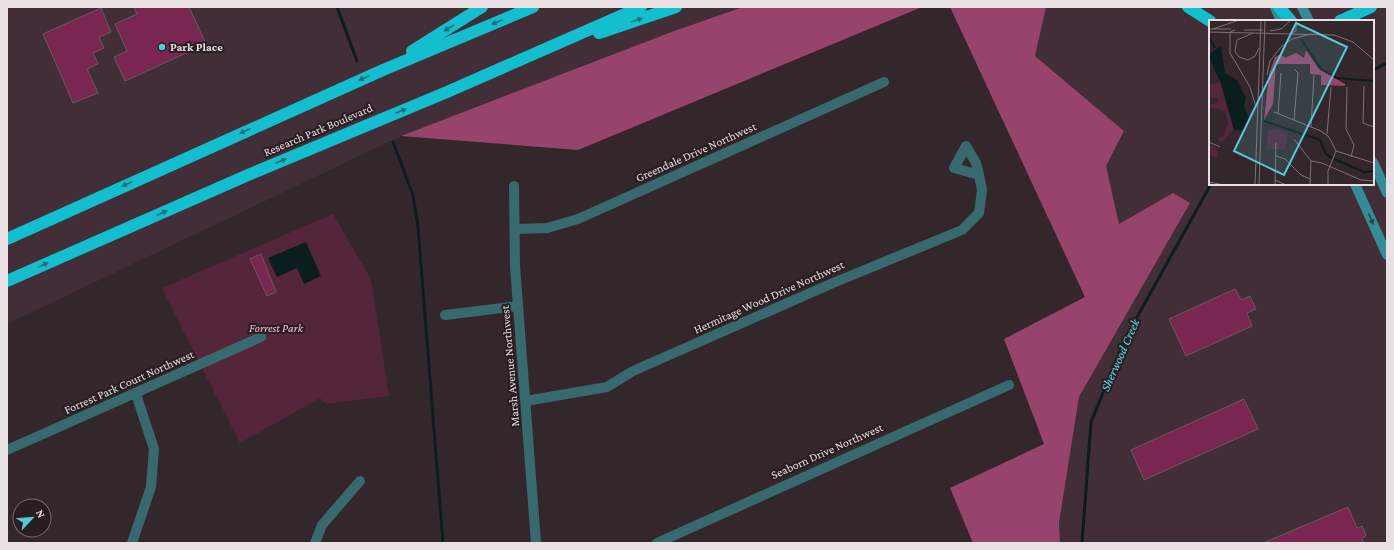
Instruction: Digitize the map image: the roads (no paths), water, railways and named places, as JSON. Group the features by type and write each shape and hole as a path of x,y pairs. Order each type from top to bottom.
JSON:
{"highway":[{"path":"383,70 482,7"},
{"path":"7,239 383,70 533,7"},
{"name":"Research Park Boulevard","path":"7,281 248,175 441,95 641,7"},
{"path":"520,59 676,7"},
{"path":"1188,7 1209,20"},
{"path":"1279,7 1290,20"},
{"path":"1344,20 1356,17 1371,7"}],"main road":[{"path":"1275,7 1281,20"},
{"path":"1302,7 1308,20"},
{"path":"1374,164 1387,193"},
{"path":"1355,185 1387,255"}],"street":[{"name":"Greendale Drive Northwest","path":"515,229 547,228 578,220 884,82"},
{"name":"Hermitage Wood Drive Northwest","path":"526,401 607,387 633,371 832,283 962,230 979,213 982,190 979,174"},
{"name":"Marsh Avenue Northwest","path":"514,186 518,306 536,543"},
{"path":"445,315 518,306"},
{"name":"Forrest Park Court Northwest","path":"7,450 262,337"},
{"name":"Seaborn Drive Northwest","path":"657,543 1008,385"},
{"path":"132,543 151,487 154,449 136,394"},
{"path":"316,543 322,525 360,481"}],"waterway":[{"path":"337,7 357,61"},
{"name":"Sherwood Creek","path":"1374,70 1387,63"},
{"path":"393,142 413,195 418,227 443,543"},
{"name":"Sherwood Creek","path":"1082,543 1091,422 1126,337 1210,185"}],"place":[{"name":"Park Place","path":"162,47"}],"park label":[{"name":"Forrest Park","path":"276,328"}]}
